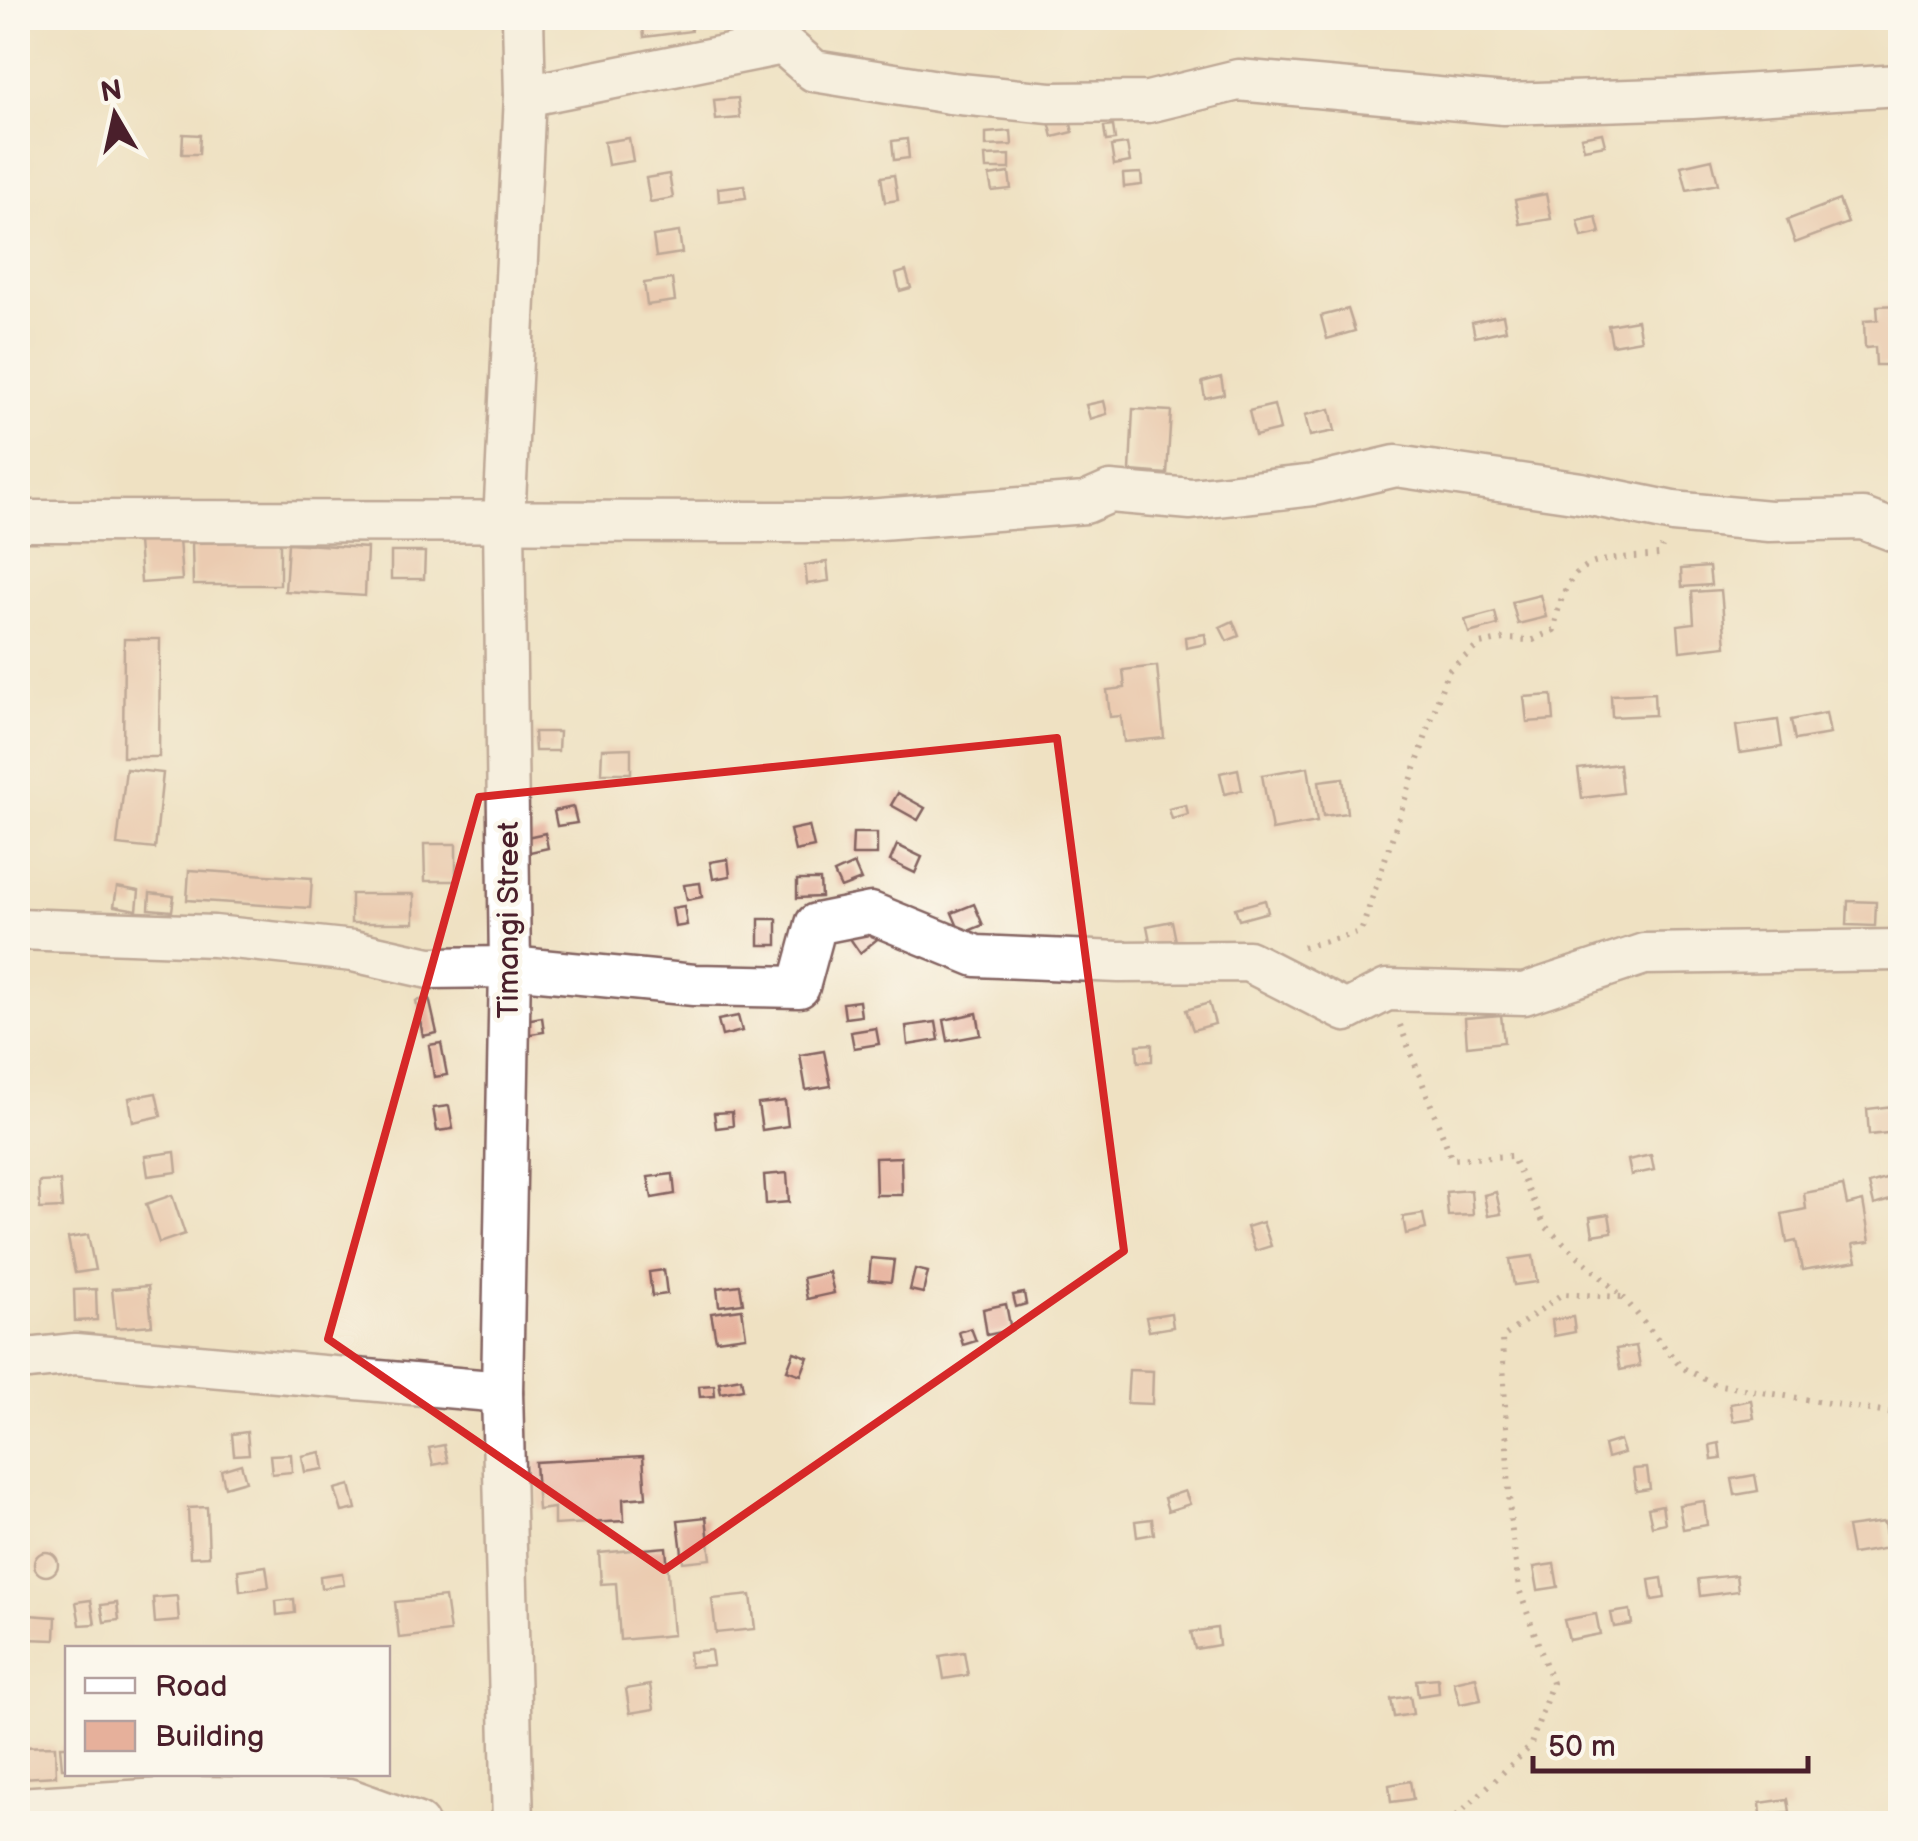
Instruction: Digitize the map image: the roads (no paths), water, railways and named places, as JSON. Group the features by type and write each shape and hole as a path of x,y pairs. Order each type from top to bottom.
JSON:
{"street":[{"name":"Timangi Street","path":"512,1824 502,1392 510,967 504,522 525,96 524,18"},
{"path":"525,96 783,44 814,71 950,93 1050,103 1148,102 1238,80 1504,104 1692,98 1900,85"},
{"path":"18,521 842,522 1085,503 1110,492 1191,499 1314,485 1396,466 1580,493 1673,512 1769,521 1863,519 1900,532"},
{"path":"18,929 214,936 353,951 429,968 510,967 694,984 799,987 816,924 871,913 976,956 1119,962 1248,960 1346,1011 1387,990 1524,994 1644,954 1900,950"},
{"path":"18,1360 75,1354 502,1392"},
{"path":"18,1808 193,1797 349,1799 418,1824"}]}
